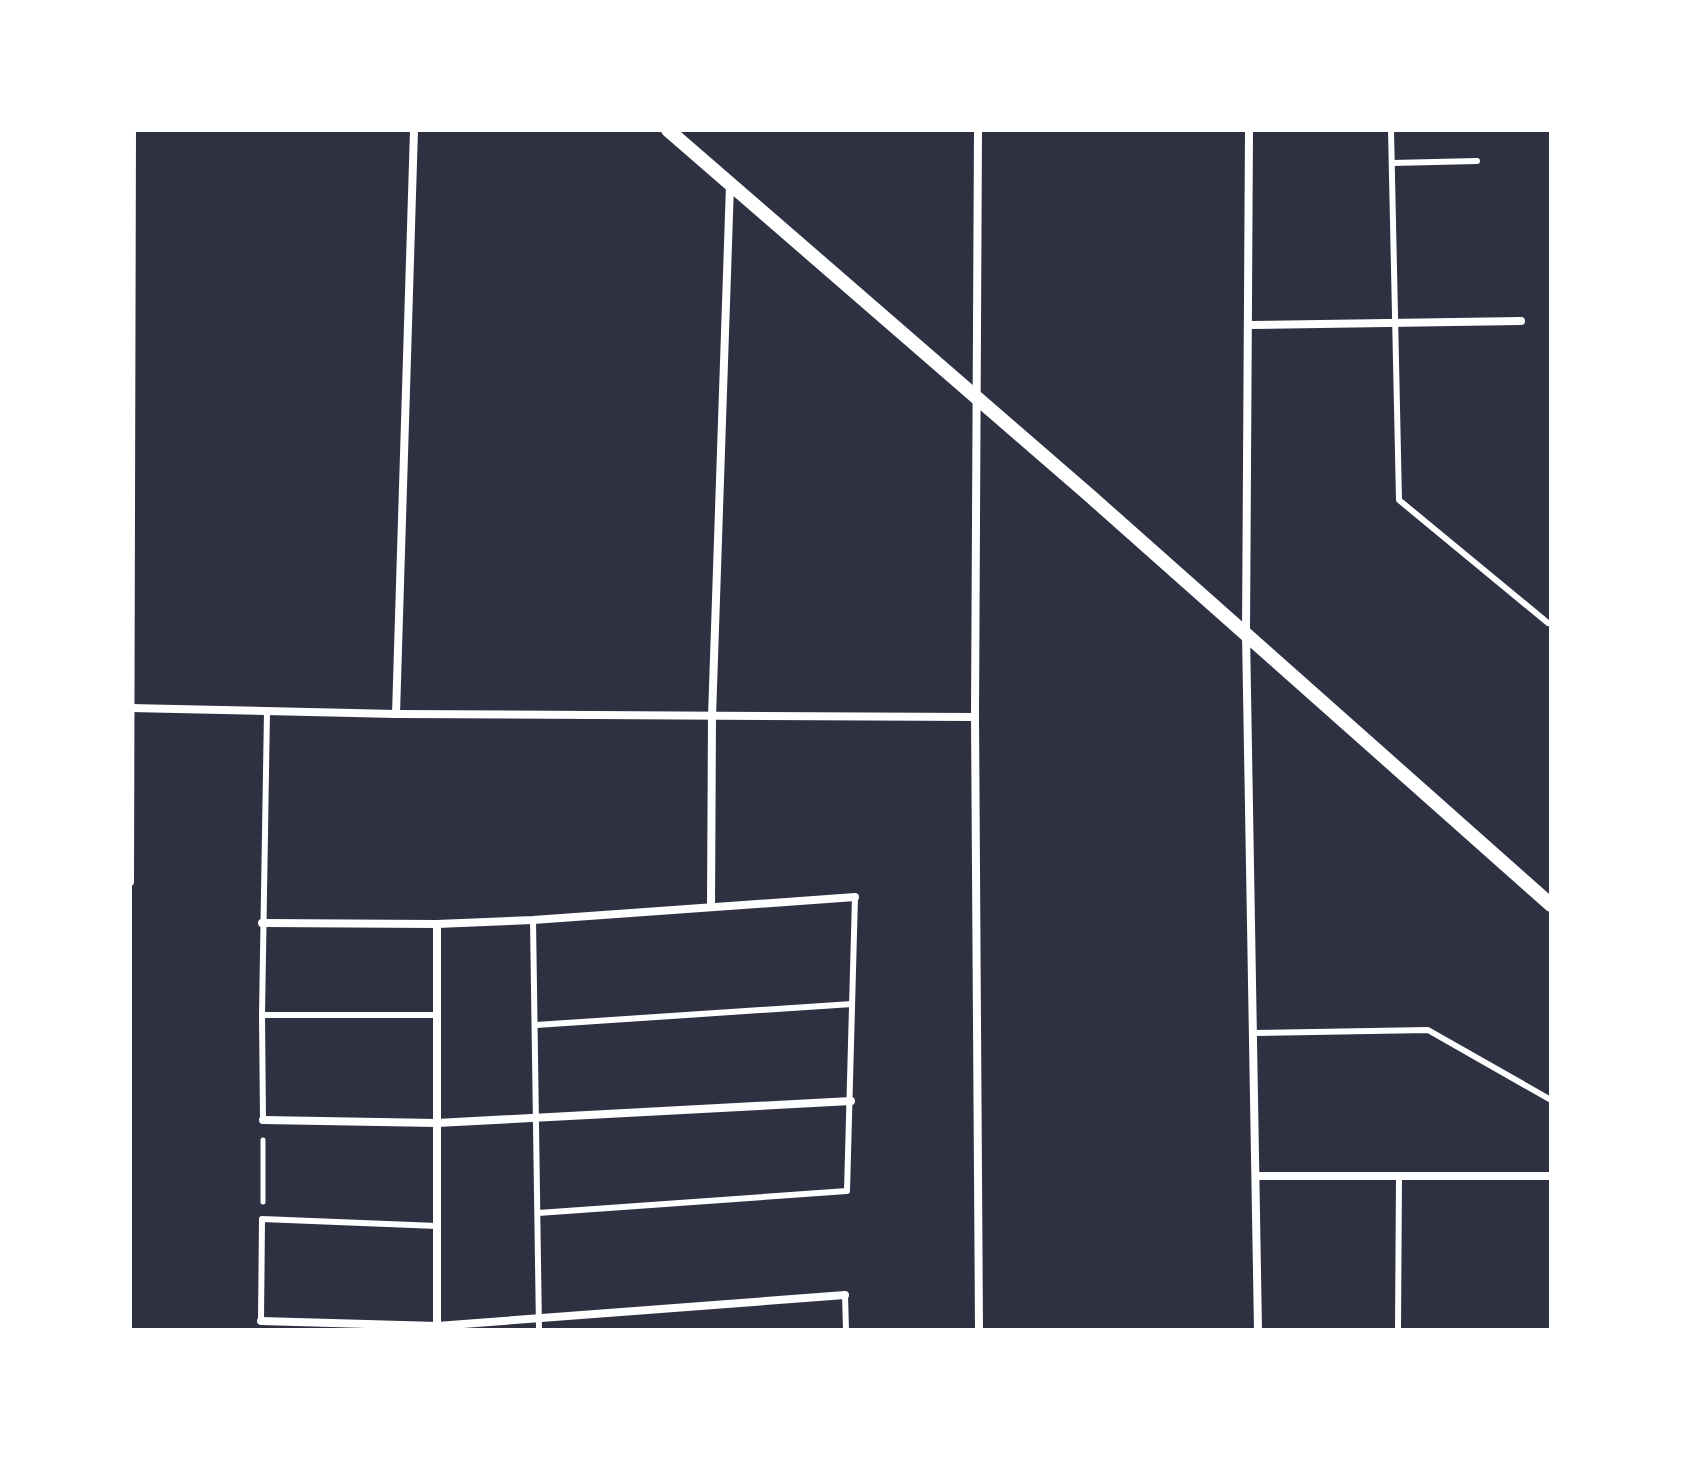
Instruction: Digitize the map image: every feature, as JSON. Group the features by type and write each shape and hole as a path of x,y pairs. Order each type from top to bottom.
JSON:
{"street":[{"path":"130,882 132,130"},
{"path":"396,714 414,130"},
{"path":"668,130 1246,634 1551,905"},
{"path":"978,130 975,717 979,1330"},
{"path":"1249,130 1246,634 1258,1330"},
{"path":"711,907 712,717 730,184"},
{"path":"1249,325 1521,321"},
{"path":"131,708 396,714 975,717"},
{"path":"262,923 437,924 533,920 855,897"},
{"path":"437,924 437,1328"},
{"path":"263,1120 437,1123 851,1101"},
{"path":"1257,1176 1551,1176"},
{"path":"261,1321 437,1328 845,1295"}],"lane":[{"path":"1391,130 1399,500 1548,623"},
{"path":"1392,163 1477,161"},
{"path":"263,1120 262,923 267,711"},
{"path":"538,1213 847,1191 855,897"},
{"path":"533,920 539,1330"},
{"path":"536,1025 852,1004"},
{"path":"262,1015 437,1015"},
{"path":"1253,1033 1428,1030 1551,1100"},
{"path":"1398,1330 1399,1176"},
{"path":"261,1321 262,1219 437,1226"},
{"path":"845,1295 846,1330"}],"path":[{"path":"262,1219 263,1120"}]}
